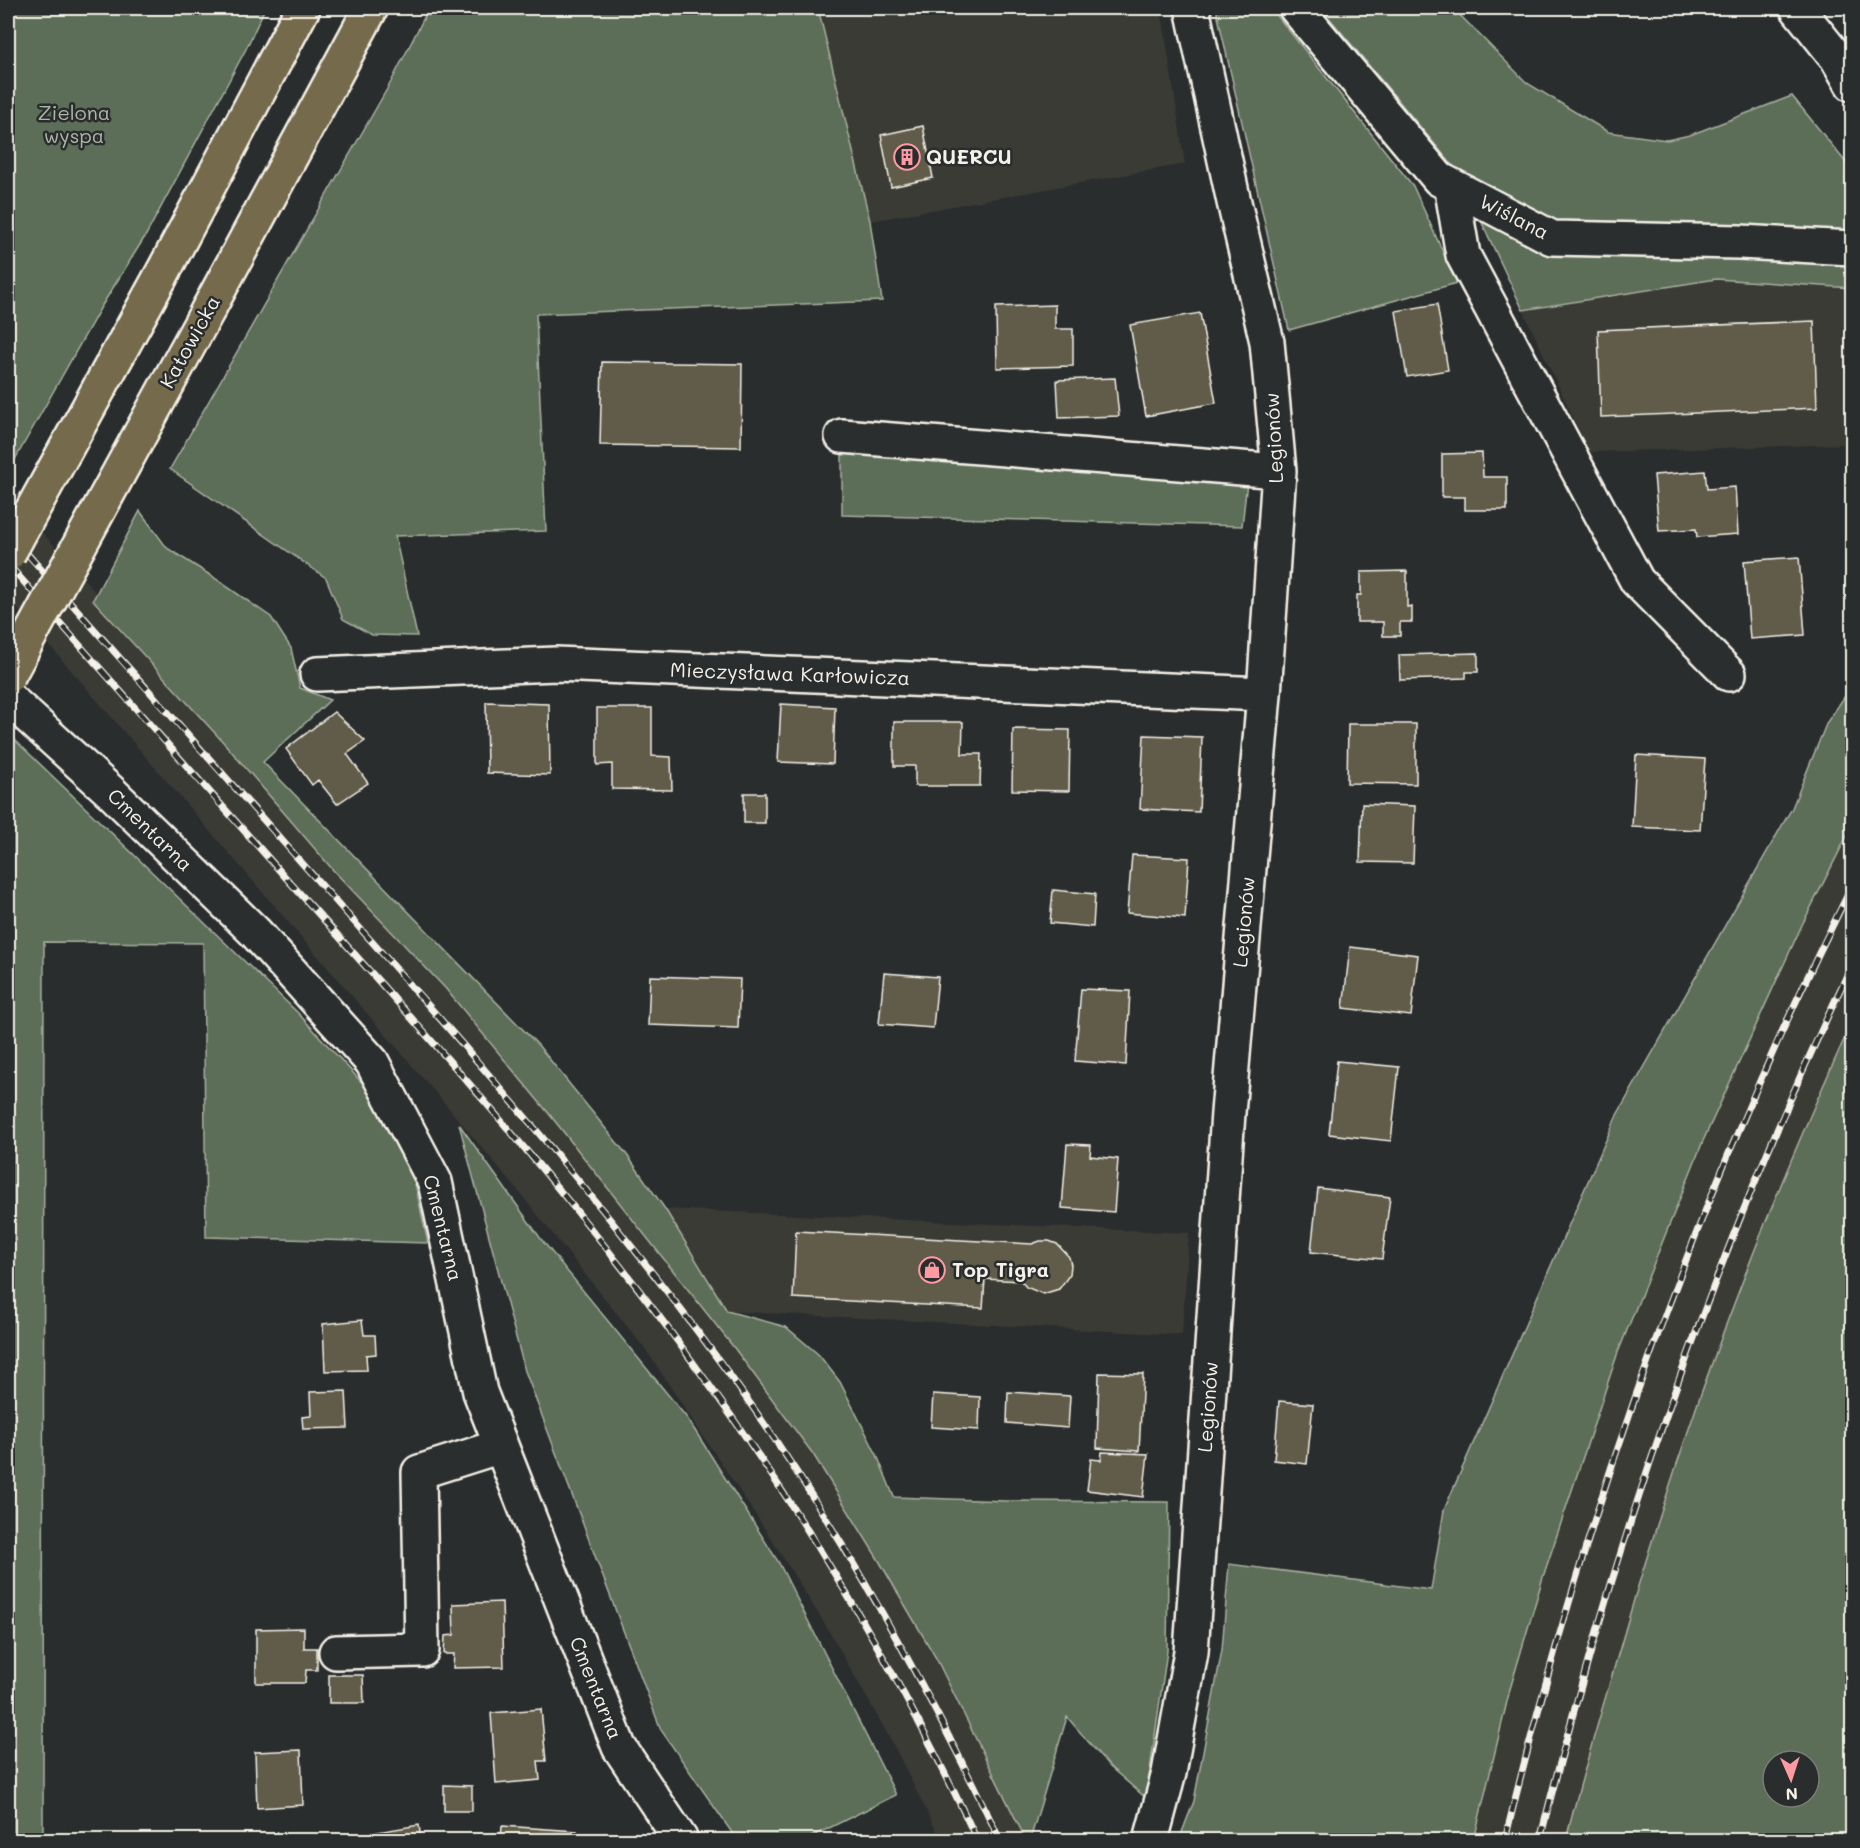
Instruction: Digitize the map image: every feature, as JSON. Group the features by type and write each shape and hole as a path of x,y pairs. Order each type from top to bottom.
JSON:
{"main road":[{"path":"8,554 161,276 303,8"},
{"name":"Katowicka","path":"8,676 371,8"}],"street":[{"name":"Legionów","path":"1151,1840 1169,1773 1191,1652 1228,1113 1264,694 1279,471 1267,342 1192,8"},
{"name":"Wiślana","path":"1296,8 1439,179 1552,238 1740,242 1852,248"},
{"path":"1797,8 1837,58 1852,84"},
{"path":"1451,185 1463,255 1637,581 1729,674"},
{"path":"842,436 1279,471"},
{"name":"Mieczysława Karłowicza","path":"317,674 556,664 1264,694"},
{"name":"Cmentarna","path":"8,698 111,792 255,932 372,1062 435,1182 480,1392 619,1747 681,1840"},
{"path":"336,1652 422,1650 419,1472 501,1446"}],"shaded area":[{"path":"818,8 1161,8 1185,164 870,221"},
{"path":"1716,279 1852,288 1852,444 1589,452 1523,310"},
{"path":"8,494 498,1044 788,1415 848,1507 946,1670 1032,1840 941,1840 892,1742 829,1631 769,1535 646,1350 512,1183 434,1091 8,599"},
{"path":"1852,826 1852,1022 1785,1176 1701,1393 1633,1602 1566,1840 1474,1840 1510,1689 1543,1577 1617,1355 1703,1141 1801,927"},
{"path":"665,1209 1189,1233 1182,1335 727,1311"}],"green space":[{"name":"Zielona wyspa","path":"8,8 265,8 246,49 146,235 101,307 8,472"},
{"path":"429,8 818,8 870,221 882,301 536,314 546,531 395,536 417,636 372,635 343,619 326,578 170,469 391,82"},
{"path":"1216,8 1271,8 1413,186 1457,283 1289,330"},
{"path":"1321,8 1453,8 1527,83 1608,132 1667,140 1690,135 1792,96 1852,170 1852,288 1716,279 1523,310 1458,172"},
{"path":"842,450 1247,482 1242,526 842,515"},
{"path":"140,511 167,548 271,617 291,648 300,688 330,700 263,762 538,1045 627,1155 665,1209 727,1311 786,1327 819,1355 840,1382 877,1455 894,1497 1006,1501 1169,1502 1167,1651 1146,1798 1110,1767 1067,1717 1030,1840 1026,1840 936,1658 878,1559 813,1454 735,1349 550,1115 445,988 333,870 225,744 93,600"},
{"path":"1852,686 1852,826 1801,927 1703,1141 1617,1355 1543,1577 1510,1689 1474,1840 1179,1840 1194,1801 1222,1650 1229,1564 1431,1590 1444,1510 1617,1115 1792,808 1827,722"},
{"path":"14,739 297,1012 378,1100 413,1174 428,1243 206,1237 203,943 44,942 43,1840 8,1840 8,751"},
{"path":"1852,1022 1852,1840 1566,1840 1589,1753 1665,1501 1721,1339 1783,1179"},
{"path":"459,1124 541,1239 687,1418 779,1563 896,1795 805,1840 737,1840 661,1730 525,1371"}],"building":[{"name":"QUERCU","path":"923,126 933,178 891,187 881,135"},
{"path":"1437,304 1448,370 1407,377 1396,311"},
{"path":"1055,305 1055,329 1073,329 1073,366 997,368 996,307"},
{"path":"1200,313 1216,403 1146,416 1130,325"},
{"path":"1814,321 1817,408 1601,417 1598,330"},
{"path":"602,362 742,364 741,447 600,445"},
{"path":"1115,378 1119,416 1059,418 1057,380"},
{"path":"1482,453 1483,477 1507,477 1507,510 1465,510 1465,497 1442,497 1442,454"},
{"path":"1705,471 1707,489 1735,487 1738,534 1697,537 1696,529 1659,531 1654,475"},
{"path":"1799,557 1805,635 1750,639 1744,561"},
{"path":"1407,571 1407,607 1412,606 1412,622 1400,622 1400,636 1383,636 1383,622 1357,622 1357,595 1361,595 1361,572"},
{"path":"1478,653 1478,672 1466,672 1466,678 1400,680 1399,655"},
{"path":"486,702 549,704 550,775 487,773"},
{"path":"781,704 835,707 833,764 778,762"},
{"path":"597,708 652,708 652,756 671,757 672,790 612,789 612,764 597,765"},
{"path":"334,712 365,741 347,754 368,783 337,804 318,780 312,785 286,749"},
{"path":"894,722 963,722 962,754 981,754 980,786 915,786 915,766 894,766"},
{"path":"1348,724 1416,724 1416,784 1347,783"},
{"path":"1013,729 1070,730 1069,791 1012,790"},
{"path":"1144,735 1202,737 1199,812 1140,809"},
{"path":"1636,755 1705,759 1700,830 1632,827"},
{"path":"744,793 765,793 765,823 744,823"},
{"path":"1362,804 1415,806 1413,863 1360,862"},
{"path":"1132,855 1189,858 1185,918 1127,913"},
{"path":"1053,890 1095,894 1093,927 1050,923"},
{"path":"1350,947 1418,955 1411,1016 1343,1008"},
{"path":"884,973 938,977 933,1028 879,1024"},
{"path":"650,976 740,979 738,1028 648,1025"},
{"path":"1081,989 1130,991 1126,1065 1075,1061"},
{"path":"1337,1061 1399,1067 1391,1141 1329,1134"},
{"path":"1067,1144 1091,1145 1090,1156 1118,1159 1114,1212 1062,1208"},
{"path":"1318,1188 1390,1197 1382,1259 1311,1252"},
{"name":"Top Tigra","path":"796,1231 1032,1244 1049,1241 1057,1244 1069,1257 1070,1274 1059,1289 1043,1294 1026,1287 1021,1281 985,1279 983,1308 793,1298"},
{"path":"362,1320 364,1335 375,1335 376,1354 366,1355 367,1370 325,1371 323,1324"},
{"path":"1099,1373 1143,1374 1139,1451 1097,1448"},
{"path":"346,1391 348,1428 303,1429 302,1417 311,1416 310,1392"},
{"path":"1008,1392 1070,1396 1068,1428 1007,1423"},
{"path":"933,1394 980,1397 979,1430 931,1427"},
{"path":"1279,1401 1313,1404 1307,1464 1274,1460"},
{"path":"1102,1452 1148,1454 1143,1497 1087,1490 1091,1459 1101,1460"},
{"path":"502,1602 504,1667 453,1668 454,1654 444,1654 445,1636 454,1635 453,1604"},
{"path":"304,1628 304,1648 317,1648 317,1670 306,1670 305,1683 256,1683 256,1629"},
{"path":"329,1675 363,1675 364,1703 329,1703"},
{"path":"541,1709 546,1761 538,1761 540,1780 496,1784 491,1713"},
{"path":"301,1750 303,1805 257,1808 255,1752"},
{"path":"444,1785 472,1786 472,1811 444,1811"},
{"path":"419,1825 421,1840 378,1840 377,1832"},
{"path":"502,1826 577,1831 576,1840 501,1840"}],"railway":[{"path":"8,532 507,1096 609,1218 707,1344 789,1460 855,1566 916,1674 1000,1840"},
{"path":"8,564 499,1118 650,1304 737,1424 849,1597 916,1717 977,1840"},
{"path":"1505,1840 1571,1594 1651,1353 1744,1116 1796,1000 1852,886"},
{"path":"1540,1840 1601,1616 1674,1395 1757,1178 1852,965"}],"place":[{"name":"QUERCU","path":"907,157"},
{"name":"Top Tigra","path":"932,1270"}]}
